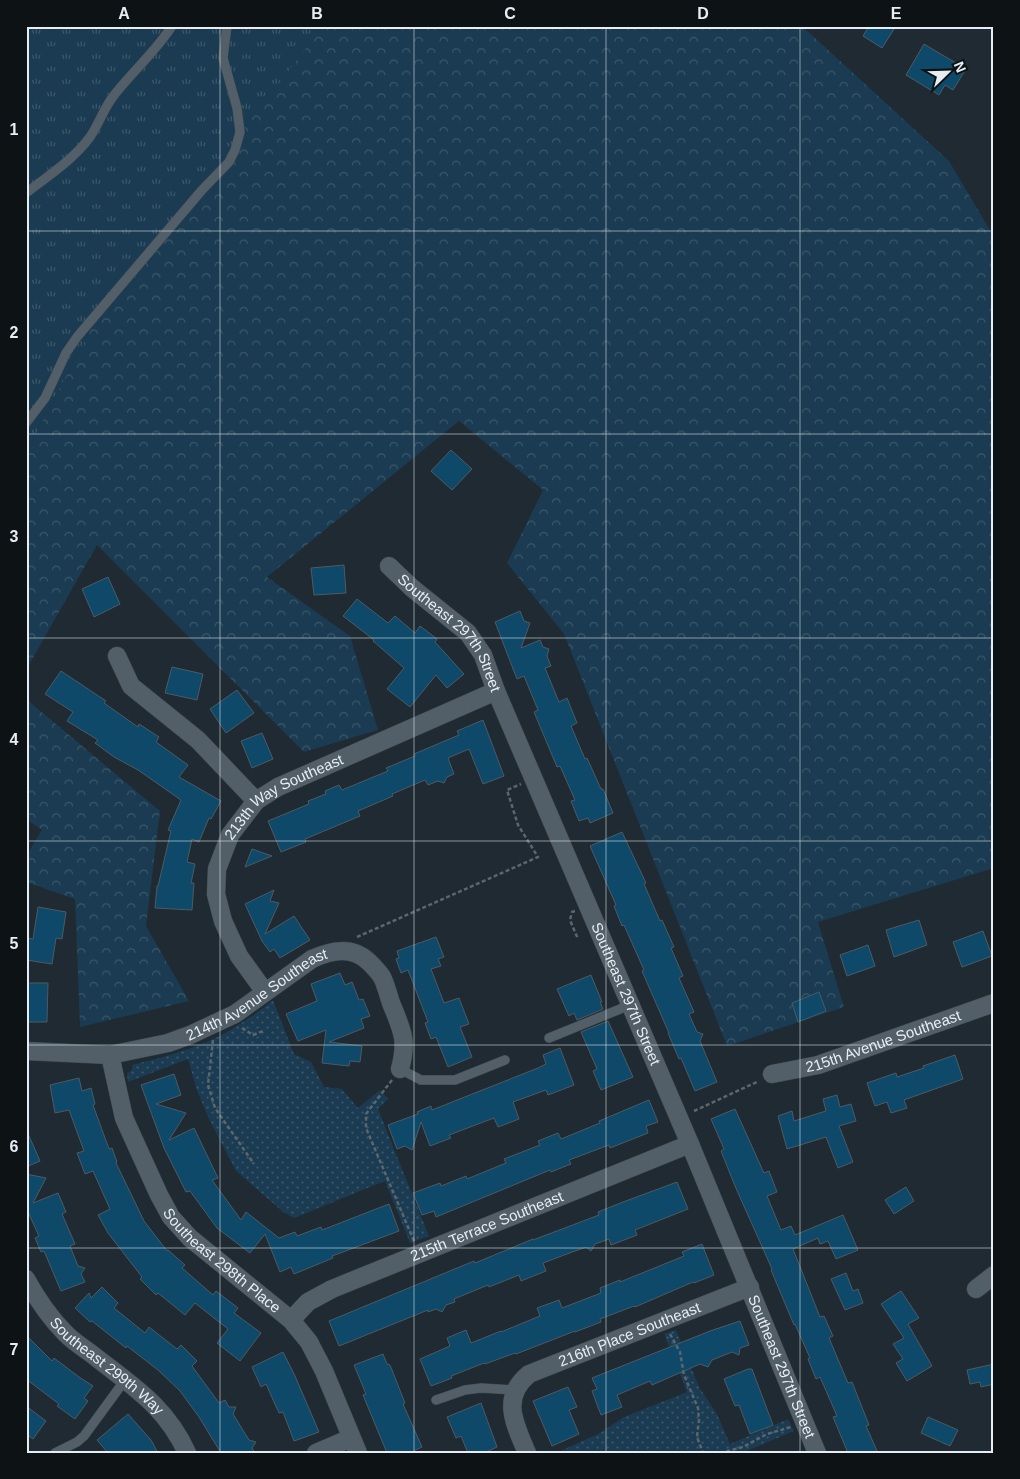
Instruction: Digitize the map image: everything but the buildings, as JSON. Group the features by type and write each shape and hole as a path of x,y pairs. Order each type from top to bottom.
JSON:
{"street":[{"name":"Southeast 297th Street","path":"389,566 412,588 468,632 483,655 496,691 750,1287 817,1453"},
{"path":"116,656 131,686 198,740 256,801"},
{"name":"213th Way Southeast","path":"265,992 239,956 223,921 216,894 217,869 230,836 256,801 278,787 496,691"},
{"name":"214th Avenue Southeast","path":"26,1051 110,1055 168,1043 211,1026 230,1016 312,959 326,953 347,951 357,954 366,960 381,976 403,1036 404,1053 400,1069"},
{"name":"215th Avenue Southeast","path":"772,1074 818,1065 994,1003"},
{"name":"Southeast 298th Place","path":"110,1055 124,1118 155,1187 171,1217 190,1238 291,1320 309,1342 324,1371 355,1445"},
{"name":"215th Terrace Southeast","path":"291,1320 308,1302 332,1290 690,1144"},
{"path":"976,1289 994,1275"},
{"name":"Southeast 299th Way","path":"26,1279 37,1300 67,1335 145,1395 170,1422 187,1453"},
{"name":"216th Place Southeast","path":"516,1390 521,1381 529,1374 750,1287"},
{"path":"516,1390 511,1401 512,1413 527,1453"},
{"path":"316,1453 355,1445"}],"lane":[{"path":"26,193 58,170 82,147 113,96 150,55 172,26"},
{"path":"26,423 45,398 66,353 77,336 202,190 229,162 235,150 240,132 237,108 223,58 227,26"},
{"path":"549,1038 630,1005"},
{"path":"400,1069 421,1080 454,1080 505,1060"},
{"path":"55,1453 78,1442 84,1436 125,1380"},
{"path":"436,1400 465,1390 481,1388 516,1390"}],"path":[{"path":"347,951 350,940 538,857 518,825 507,790 534,779"},
{"path":"230,1016 248,1033 253,1035 263,1031"},
{"path":"211,1026 213,1044 208,1086 215,1108 254,1164"},
{"path":"400,1069 366,1114 366,1128 419,1254"},
{"path":"678,1118 750,1086 772,1074"},
{"path":"664,1321 680,1352 684,1375 698,1408 700,1420 697,1437 704,1453"},
{"path":"720,1453 743,1447 767,1434 805,1422"}],"green space":[{"path":"26,26 325,26 93,324 26,453"},
{"path":"323,26 802,26 949,161 994,237 994,868 818,922 844,1007 727,1046 564,634 507,563 543,490 459,421 267,577 350,636 378,730 304,752 97,545 26,670 26,453 93,324"},
{"path":"26,699 160,811 146,926 189,1001 80,1027 75,899 26,882 26,856 42,830 26,819"},
{"path":"273,1000 294,1054 311,1062 324,1087 342,1089 358,1108 380,1090 388,1099 378,1109 429,1236 410,1243 385,1181 294,1218 283,1212 236,1171 197,1091 188,1059 128,1082 127,1073 132,1069 132,1065 200,1045 226,1032"},
{"path":"676,1330 699,1387 717,1414 730,1444 788,1419 794,1431 742,1453 556,1453 600,1433 624,1417 687,1392 664,1334"}]}
